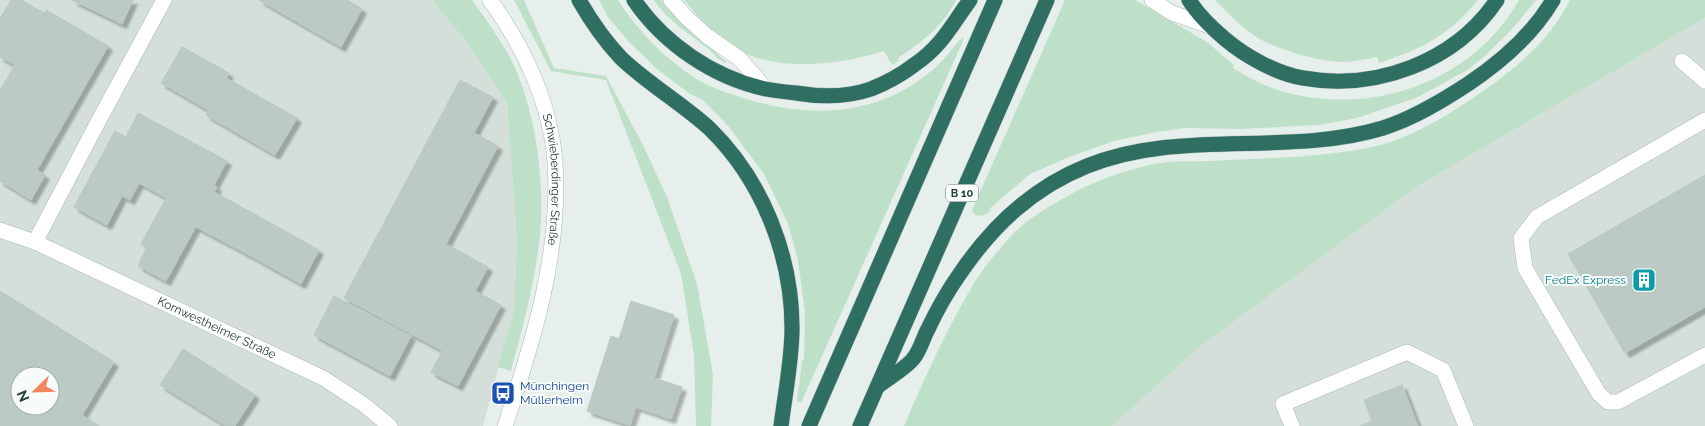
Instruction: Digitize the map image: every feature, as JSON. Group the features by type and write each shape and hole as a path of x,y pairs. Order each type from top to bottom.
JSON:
{"highway":[{"path":"579,0 598,32 622,58 709,129 734,156 759,195 777,237 788,279 792,328 781,426"},
{"path":"634,0 660,31 704,65 728,76 766,89 813,96 850,94 871,89 902,73 933,50 948,34 970,0"},
{"path":"809,426 995,0"},
{"name":"B 10","path":"860,426 1047,0"},
{"path":"1189,0 1212,27 1240,51 1268,66 1302,78 1340,82 1374,79 1407,70 1440,54 1465,36 1487,16 1497,0"},
{"path":"877,387 913,358 935,314 958,275 994,229 1023,203 1051,184 1087,166 1130,153 1163,148 1340,137 1384,128 1435,105 1486,72 1529,33 1554,0"}],"street":[{"path":"35,242 164,0"},
{"name":"Schwieberdinger Straße","path":"490,0 505,21 533,75 547,118 555,163 555,226 543,296 505,426"},
{"path":"671,0 707,36 740,59 766,89"},
{"path":"1152,0 1172,13 1212,27"},
{"path":"1682,61 1705,81"},
{"path":"1705,120 1537,217 1521,238 1525,268 1599,394 1608,402 1618,402 1705,355"},
{"name":"Kornwestheimer Straße","path":"0,230 35,242 323,378 364,404 390,426"},
{"path":"1292,426 1283,404 1407,352 1443,370 1466,426"}],"shaded area":[{"path":"0,0 432,0 469,45 507,102 517,242 514,310 483,426 0,426"},
{"path":"1705,18 1705,426 1112,426 1197,349 1416,187"}],"green space":[{"path":"432,0 472,0 511,59 523,87 534,131 540,178 541,223 539,244 531,292 511,371 498,367 514,310 517,242 507,102 469,45"},
{"path":"514,0 524,0 554,68 606,76 643,145 667,197 697,284 713,375 711,426 696,426 694,355 681,274 606,80 551,71"},
{"path":"599,0 618,0 652,43 673,62 700,81 722,91 760,103 800,110 840,110 860,107 898,93 931,71 963,37 963,41 801,403 797,401 802,360 804,360 805,312 798,260 788,224 764,174 729,127 702,99 690,94 657,69 629,42 608,17"},
{"path":"654,0 661,0 693,35 714,48 716,53 727,62 720,60 709,49 679,27"},
{"path":"684,0 956,0 938,26 892,65 884,51 848,60 810,64 791,64 754,57 737,50 722,40"},
{"path":"1065,0 1135,0 1207,42 1234,65 1233,68 1262,84 1281,91 1315,98 1350,99 1383,96 1416,86 1447,72 1475,53 1499,29 1519,0 1536,0 1513,28 1469,69 1416,98 1357,118 1319,125 1241,129 1186,128 1114,141 1069,157 1030,174 989,209 991,211 979,216 975,215 972,210"},
{"path":"1215,0 1478,0 1456,23 1434,39 1409,52 1379,63 1377,57 1347,62 1323,60 1276,47 1246,30"},
{"path":"1570,0 1705,0 1705,18 1416,187 1197,349 1112,426 904,426 937,352 976,280 1012,235 1042,211 1093,183 1129,170 1154,164 1335,153 1376,146 1405,137 1447,115 1511,70 1544,39 1554,27"}],"building":[{"path":"11,0 21,0 44,13 15,65 0,57 0,19"},
{"path":"72,0 133,0 122,24"},
{"path":"259,0 347,0 362,9 341,47"},
{"path":"46,10 108,46 37,170 45,175 31,200 0,181 0,91"},
{"path":"182,47 229,73 208,110 161,83"},
{"path":"226,78 297,118 275,155 206,115"},
{"path":"460,80 493,97 474,133 498,146 446,244 488,267 443,351 344,298"},
{"path":"138,113 227,161 214,185 126,137"},
{"path":"115,131 155,153 130,200 122,196 107,225 74,207"},
{"path":"155,153 217,187 201,217 139,183"},
{"name":"FedEx Express","path":"1705,175 1705,307 1625,353 1568,254"},
{"path":"214,192 267,221 249,255 196,227"},
{"path":"166,198 201,217 166,281 138,266 147,247 141,244"},
{"path":"267,221 319,250 301,284 249,255"},
{"path":"0,291 114,362 82,415 99,426 0,426"},
{"path":"475,291 501,305 458,386 431,372"},
{"path":"334,296 411,336 390,376 314,335"},
{"path":"631,301 674,315 662,353 619,339"},
{"path":"611,336 662,353 654,378 682,387 671,419 636,407 630,425 587,411"},
{"path":"183,349 255,395 235,426 226,426 160,385"},
{"path":"1402,385 1418,426 1360,426 1372,421 1364,400"}],"place":[{"name":"FedEx Express","path":"1644,280"},
{"name":"Münchingen Müllerheim","path":"503,393"}]}
